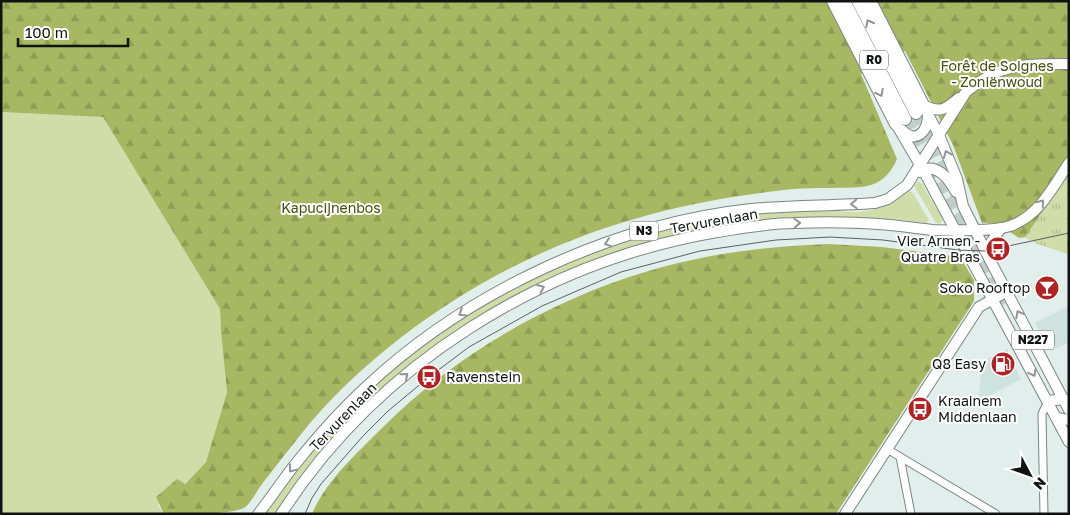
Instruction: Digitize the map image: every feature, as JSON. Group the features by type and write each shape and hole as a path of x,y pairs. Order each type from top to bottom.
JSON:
{"highway":[{"path":"832,1 914,115"},
{"name":"R0","path":"844,1 914,115"},
{"name":"R0","path":"858,1 914,115"},
{"path":"870,1 914,115"}],"main road":[{"path":"914,115 932,109 940,110 947,107 982,80 1006,68 1028,65 1069,64"},
{"path":"922,167 939,135 966,92"},
{"path":"914,115 939,135 957,179 963,206"},
{"path":"914,115 922,167"},
{"name":"Tervurenlaan","path":"281,514 310,473 349,427 379,397 460,334 562,278 644,248 748,227 792,223 840,222 956,231 1001,228 1020,221 1038,208 1069,163"},
{"name":"Tervurenlaan","path":"258,514 297,463 337,416 366,387 410,349 450,320 520,280 583,251 648,230 694,219 749,210 875,203 888,199 907,185 922,167"},
{"name":"N227","path":"922,167 945,174 950,181 1006,292 1066,400 1069,410"},
{"name":"N227","path":"922,167 1069,442"},
{"path":"985,251 1001,228"},
{"path":"846,514 979,307 1006,292"},
{"path":"1048,401 1066,400"},
{"path":"1056,418 1069,420"}],"street":[{"path":"1044,514 1042,414 1048,401"},
{"path":"887,449 996,514"},
{"path":"900,457 911,514"}],"shaded area":[{"path":"1069,306 1069,342 1051,351 1035,323"},
{"path":"1007,349 1021,379 978,402 983,361"}],"green space":[{"name":"Kapucijnenbos","path":"1,1 1069,1 1069,254 1036,243 1025,237 1019,238 996,223 982,223 953,145 905,51 861,74 897,159 893,168 880,181 862,187 804,188 746,195 658,212 600,230 544,252 512,267 449,304 389,347 361,371 310,423 244,508 217,513 164,514 156,497 177,479 185,484 206,462 227,392 220,309 103,117 1,112"},
{"path":"1,112 103,117 220,309 227,392 206,462 184,484 158,505 164,514 1,514"},
{"path":"1069,173 1069,254 1036,243 1025,237"},
{"path":"918,181 922,184 943,219 940,224 936,223 914,186"},
{"path":"908,190 913,193 929,220 927,223 852,218 777,220 703,231 630,249 560,275 493,308 430,350 372,398 320,454 275,514 265,514 320,441 377,383 417,350 460,320 504,293 551,269 599,249 648,234 699,222 780,212 857,212 872,210 900,197"},
{"path":"829,244 882,247 960,257 974,280 974,301 836,514 312,514 325,490 342,468 415,398 451,369 489,343 529,320 570,300 613,283 657,269 733,252"}],"tunnel":[{"path":"916,113 963,213"},
{"path":"905,119 1000,306"}],"tram line":[{"path":"305,514 321,484 363,436 388,411 429,377 469,347 542,306 621,272 700,251 776,240 830,237 883,240 958,250 985,251 1069,233"}],"place":[{"name":"Vier Armen - Quatre Bras","path":"998,249"},
{"name":"Soko Rooftop","path":"1047,288"},
{"name":"Q8 Easy","path":"1003,364"},
{"name":"Ravenstein","path":"429,377"},
{"name":"Kraainem Middenlaan","path":"920,409"}],"park label":[{"name":"Forêt de Soignes - Zoniënwoud","path":"997,74"}]}
